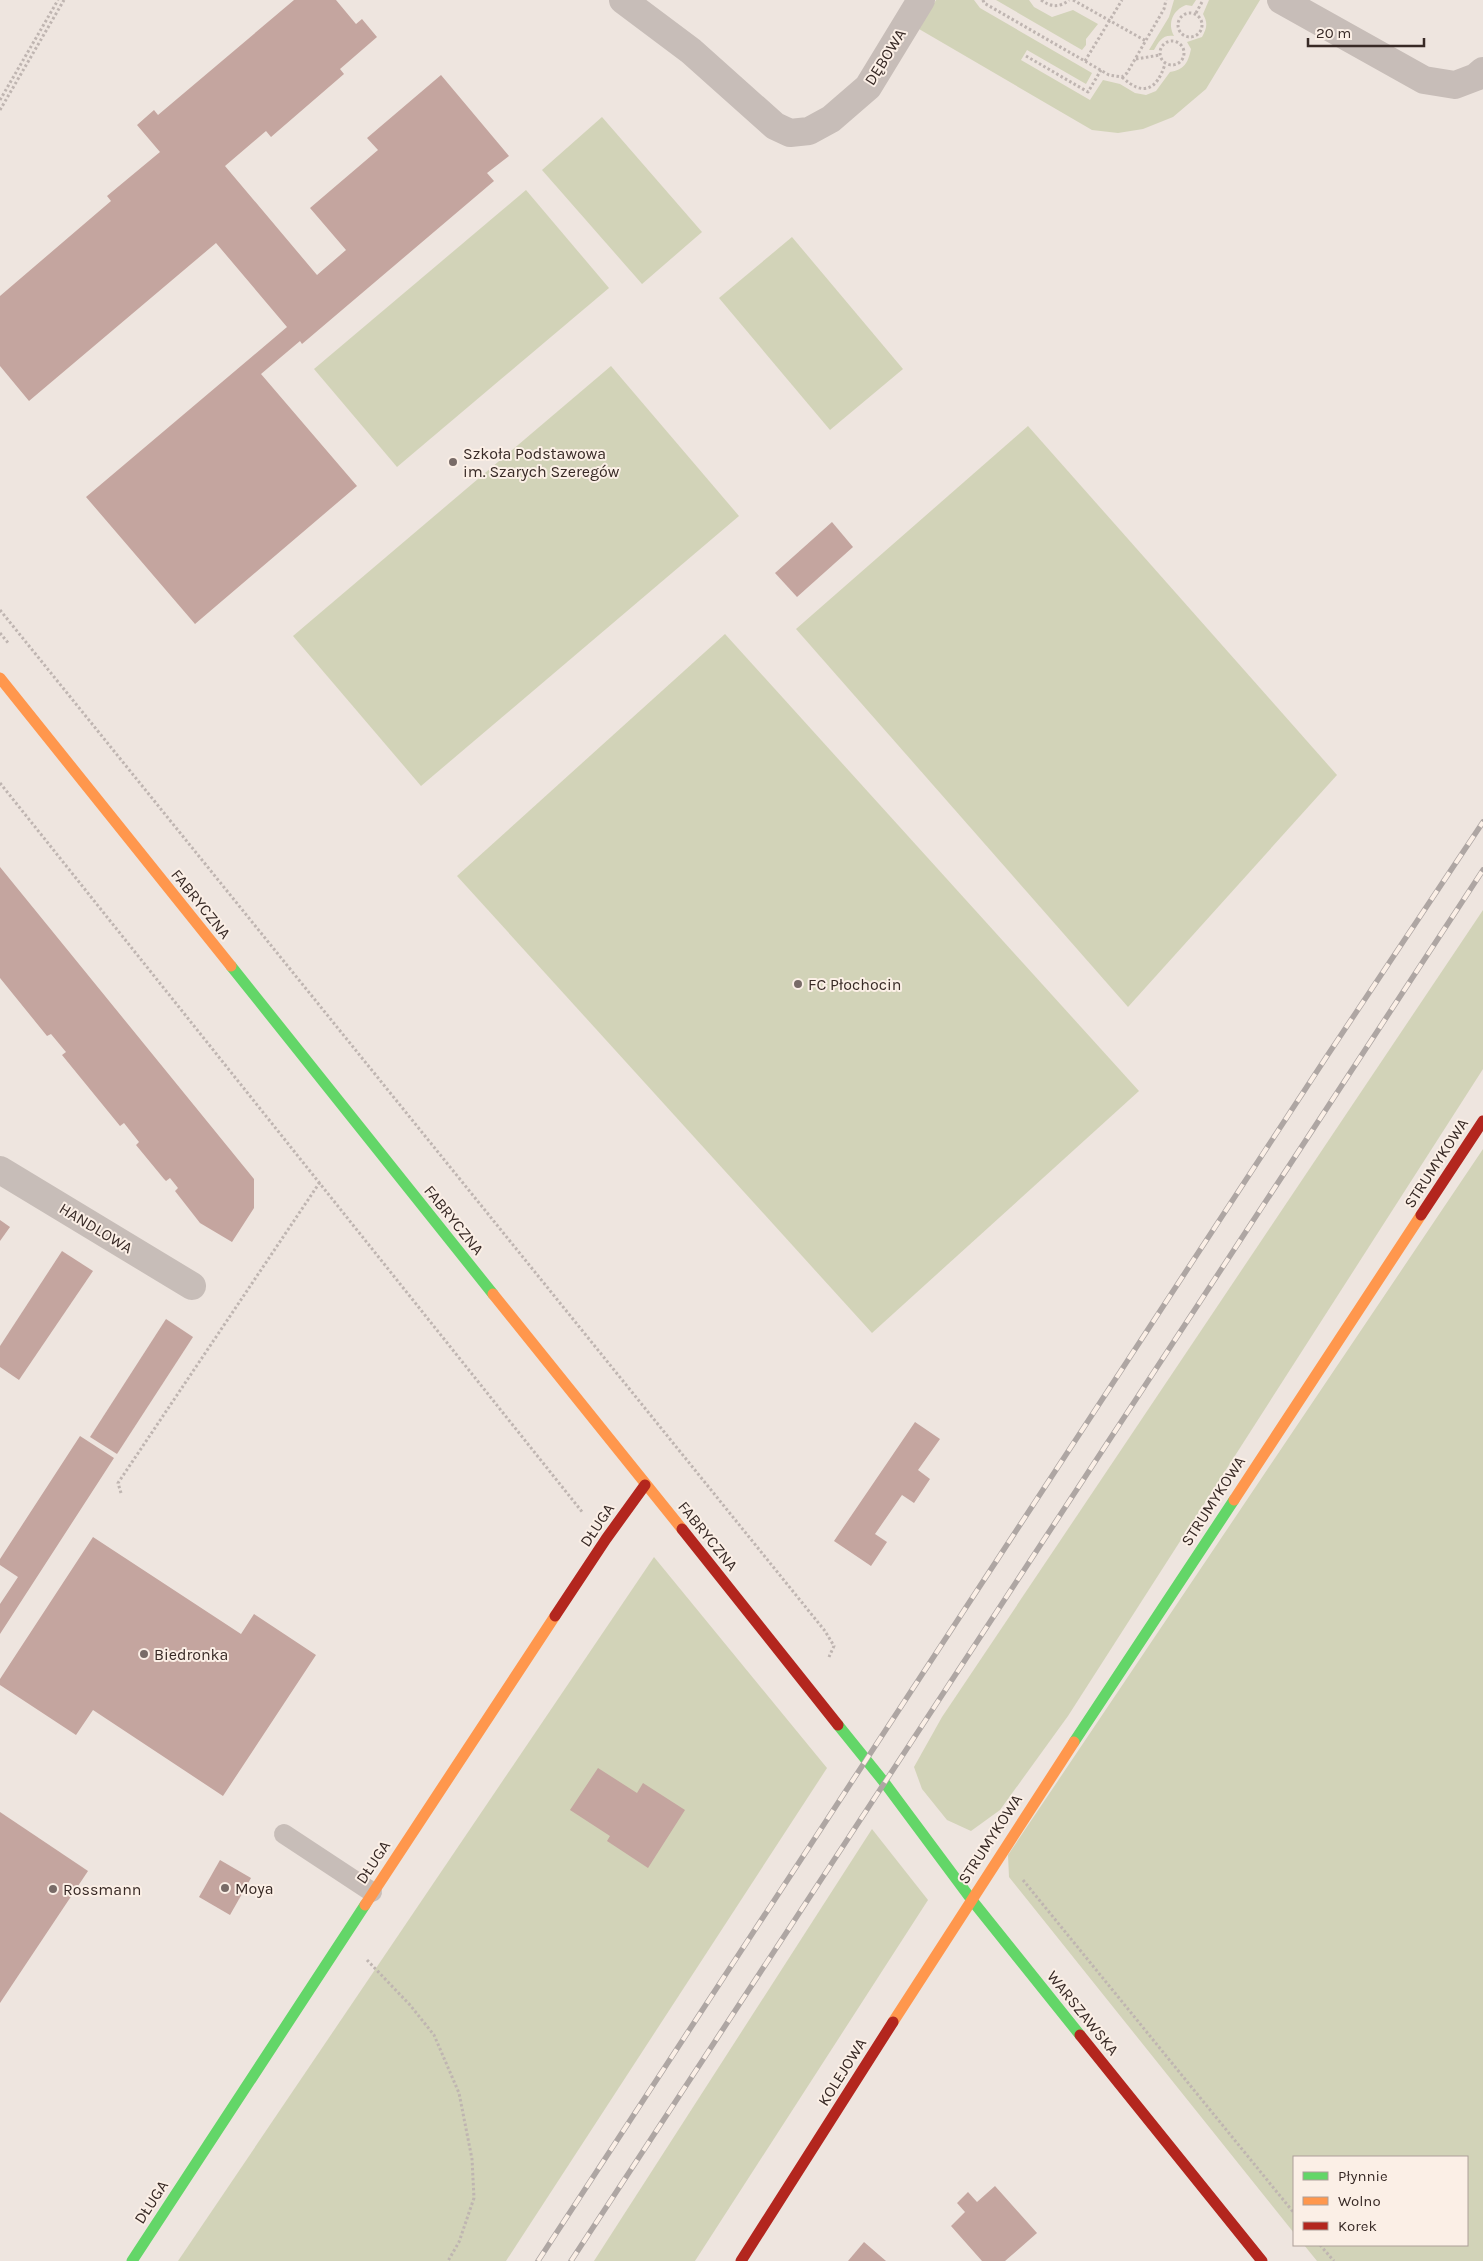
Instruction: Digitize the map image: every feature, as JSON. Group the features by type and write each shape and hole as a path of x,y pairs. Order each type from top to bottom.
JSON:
{"street":[{"name":"DĘBOWA","path":"623,0 691,52 775,126 790,133 809,131 831,119 868,87 921,0"},
{"path":"1281,0 1424,80 1455,85 1476,77 1483,71"},
{"name":"FABRYCZNA","path":"0,678 884,1782"},
{"name":"STRUMYKOWA","path":"971,1899 1483,1121"},
{"name":"HANDLOWA","path":"0,1170 192,1286"},
{"name":"DŁUGA","path":"132,2261 372,1892 605,1541 645,1485"},
{"name":"WARSZAWSKA","path":"884,1782 971,1899 1262,2261"},
{"name":"KOLEJOWA","path":"741,2261 971,1899"}],"lane":[{"path":"284,1834 372,1892"}],"path":[{"path":"0,100 58,0"},
{"path":"0,110 64,0"},
{"path":"983,0 984,3 1109,75 1122,77 1137,89 1153,86 1162,74 1165,64 1160,55 1161,47 1166,42 1173,41 1179,43 1184,48 1185,55 1182,62 1174,66 1165,64"},
{"path":"1041,0 1051,6 1062,5 1069,0"},
{"path":"1073,0 1146,41"},
{"path":"1085,61 1122,0"},
{"path":"1122,77 1127,74 1136,59 1164,9 1166,0"},
{"path":"1196,13 1203,0"},
{"path":"1186,12 1196,13 1201,18 1201,32 1189,38 1183,35 1178,28 1179,18 1186,12"},
{"path":"1179,43 1183,35"},
{"path":"1136,59 1160,55"},
{"path":"1026,56 1088,92 1101,70"},
{"path":"0,610 825,1631 834,1646 814,1694"},
{"path":"0,783 605,1541"},
{"path":"121,1493 118,1482 320,1182"},
{"path":"1000,1853 1293,2212"},
{"path":"364,1956 410,2005 434,2035 459,2093 472,2159 474,2198 459,2242 448,2261"},
{"path":"1321,2246 1334,2261"}],"green space":[{"path":"936,0 974,0 980,8 1092,73 1086,84 1027,50 1021,60 1090,100 1103,80 1120,84 1135,93 1146,95 1156,91 1170,72 1179,70 1187,62 1191,49 1187,42 1202,37 1206,25 1203,14 1209,0 1260,0 1206,89 1173,117 1143,129 1118,133 1092,130 919,29"},
{"path":"996,0 1029,0 1034,7 1052,17 1073,10 1098,24 1086,39 1086,45 1082,50"},
{"path":"1174,0 1196,0 1192,6 1186,5 1181,7 1172,17 1171,26 1174,36 1164,37 1154,50 1149,50 1169,17"},
{"path":"602,117 702,232 642,284 542,170"},
{"path":"526,190 609,288 397,467 314,369"},
{"path":"792,237 903,369 830,430 719,298"},
{"path":"611,366 739,516 421,786 293,636"},
{"path":"1028,426 1337,775 1128,1007 796,629"},
{"name":"FC Płochocin","path":"725,634 1139,1091 872,1333 457,876"},
{"path":"1483,910 1483,1069 1068,1716 1000,1810 971,1831 947,1820 922,1789 914,1767 942,1717"},
{"path":"1483,1149 1483,2261 1317,2261 1305,2246 1468,2246 1468,2156 1293,2156 1293,2232 1009,1877 1008,1855"},
{"path":"654,1557 827,1768 506,2261 178,2261"},
{"path":"872,1829 928,1900 695,2261 594,2261"}],"building":[{"path":"294,0 336,0 356,24 362,19 377,37 340,69 344,74 271,137 266,131 225,166 317,275 346,250 310,208 378,150 367,138 441,75 509,156 487,173 494,181 302,344 300,341 261,374 357,486 195,624 86,497 287,327 216,243 29,401 0,366 0,296 111,201 107,196 160,152 137,125 154,110 158,115"},
{"path":"832,522 853,547 797,597 775,573"},
{"path":"0,867 254,1179 254,1208 232,1242 200,1223 175,1191 178,1188 170,1178 166,1181 164,1179 136,1145 139,1142 124,1123 120,1126 62,1055 66,1052 51,1034 47,1036 0,978"},
{"path":"0,1220 10,1227 0,1241"},
{"path":"62,1251 93,1271 19,1380 0,1367 0,1346"},
{"path":"166,1319 193,1337 117,1454 90,1437"},
{"path":"915,1422 940,1439 918,1470 930,1479 914,1503 902,1495 875,1534 887,1542 871,1566 834,1541"},
{"path":"80,1436 114,1458 0,1634 0,1604 18,1577 0,1565 0,1559"},
{"name":"Biedronka","path":"93,1537 241,1634 254,1614 316,1655 223,1796 93,1710 76,1735 0,1685 0,1679"},
{"path":"598,1768 637,1793 643,1783 685,1810 648,1868 607,1841 610,1836 570,1810"},
{"path":"0,1812 88,1871 0,2003"},
{"name":"Moya","path":"220,1860 251,1878 230,1915 199,1897"},
{"path":"995,2186 1037,2233 1005,2261 982,2261 951,2226 965,2212 957,2203 968,2192 977,2202"},
{"path":"864,2242 886,2261 848,2261"}],"railway":[{"path":"538,2261 1327,1056 1483,822"},
{"path":"571,2261 1483,870"}],"traffic: fast":[{"path":"231,966 493,1294"},
{"path":"1074,1742 1234,1500"},
{"path":"838,1725 884,1782 971,1899 1080,2035"},
{"path":"132,2261 365,1905"}],"traffic: slow":[{"path":"0,678 231,966"},
{"path":"1234,1500 1421,1215"},
{"path":"493,1294 682,1529"},
{"path":"365,1905 555,1616"},
{"path":"893,2022 1074,1742"}],"traffic: jam":[{"path":"1421,1215 1483,1121"},
{"path":"555,1616 606,1539 645,1485"},
{"path":"682,1529 838,1725"},
{"path":"741,2261 893,2022"},
{"path":"1080,2035 1262,2261"}],"place":[{"name":"Szkoła Podstawowa im. Szarych Szeregów","path":"453,462"},
{"name":"FC Płochocin","path":"798,984"},
{"name":"Biedronka","path":"144,1654"},
{"name":"Moya","path":"225,1888"},
{"name":"Rossmann","path":"53,1889"}]}
